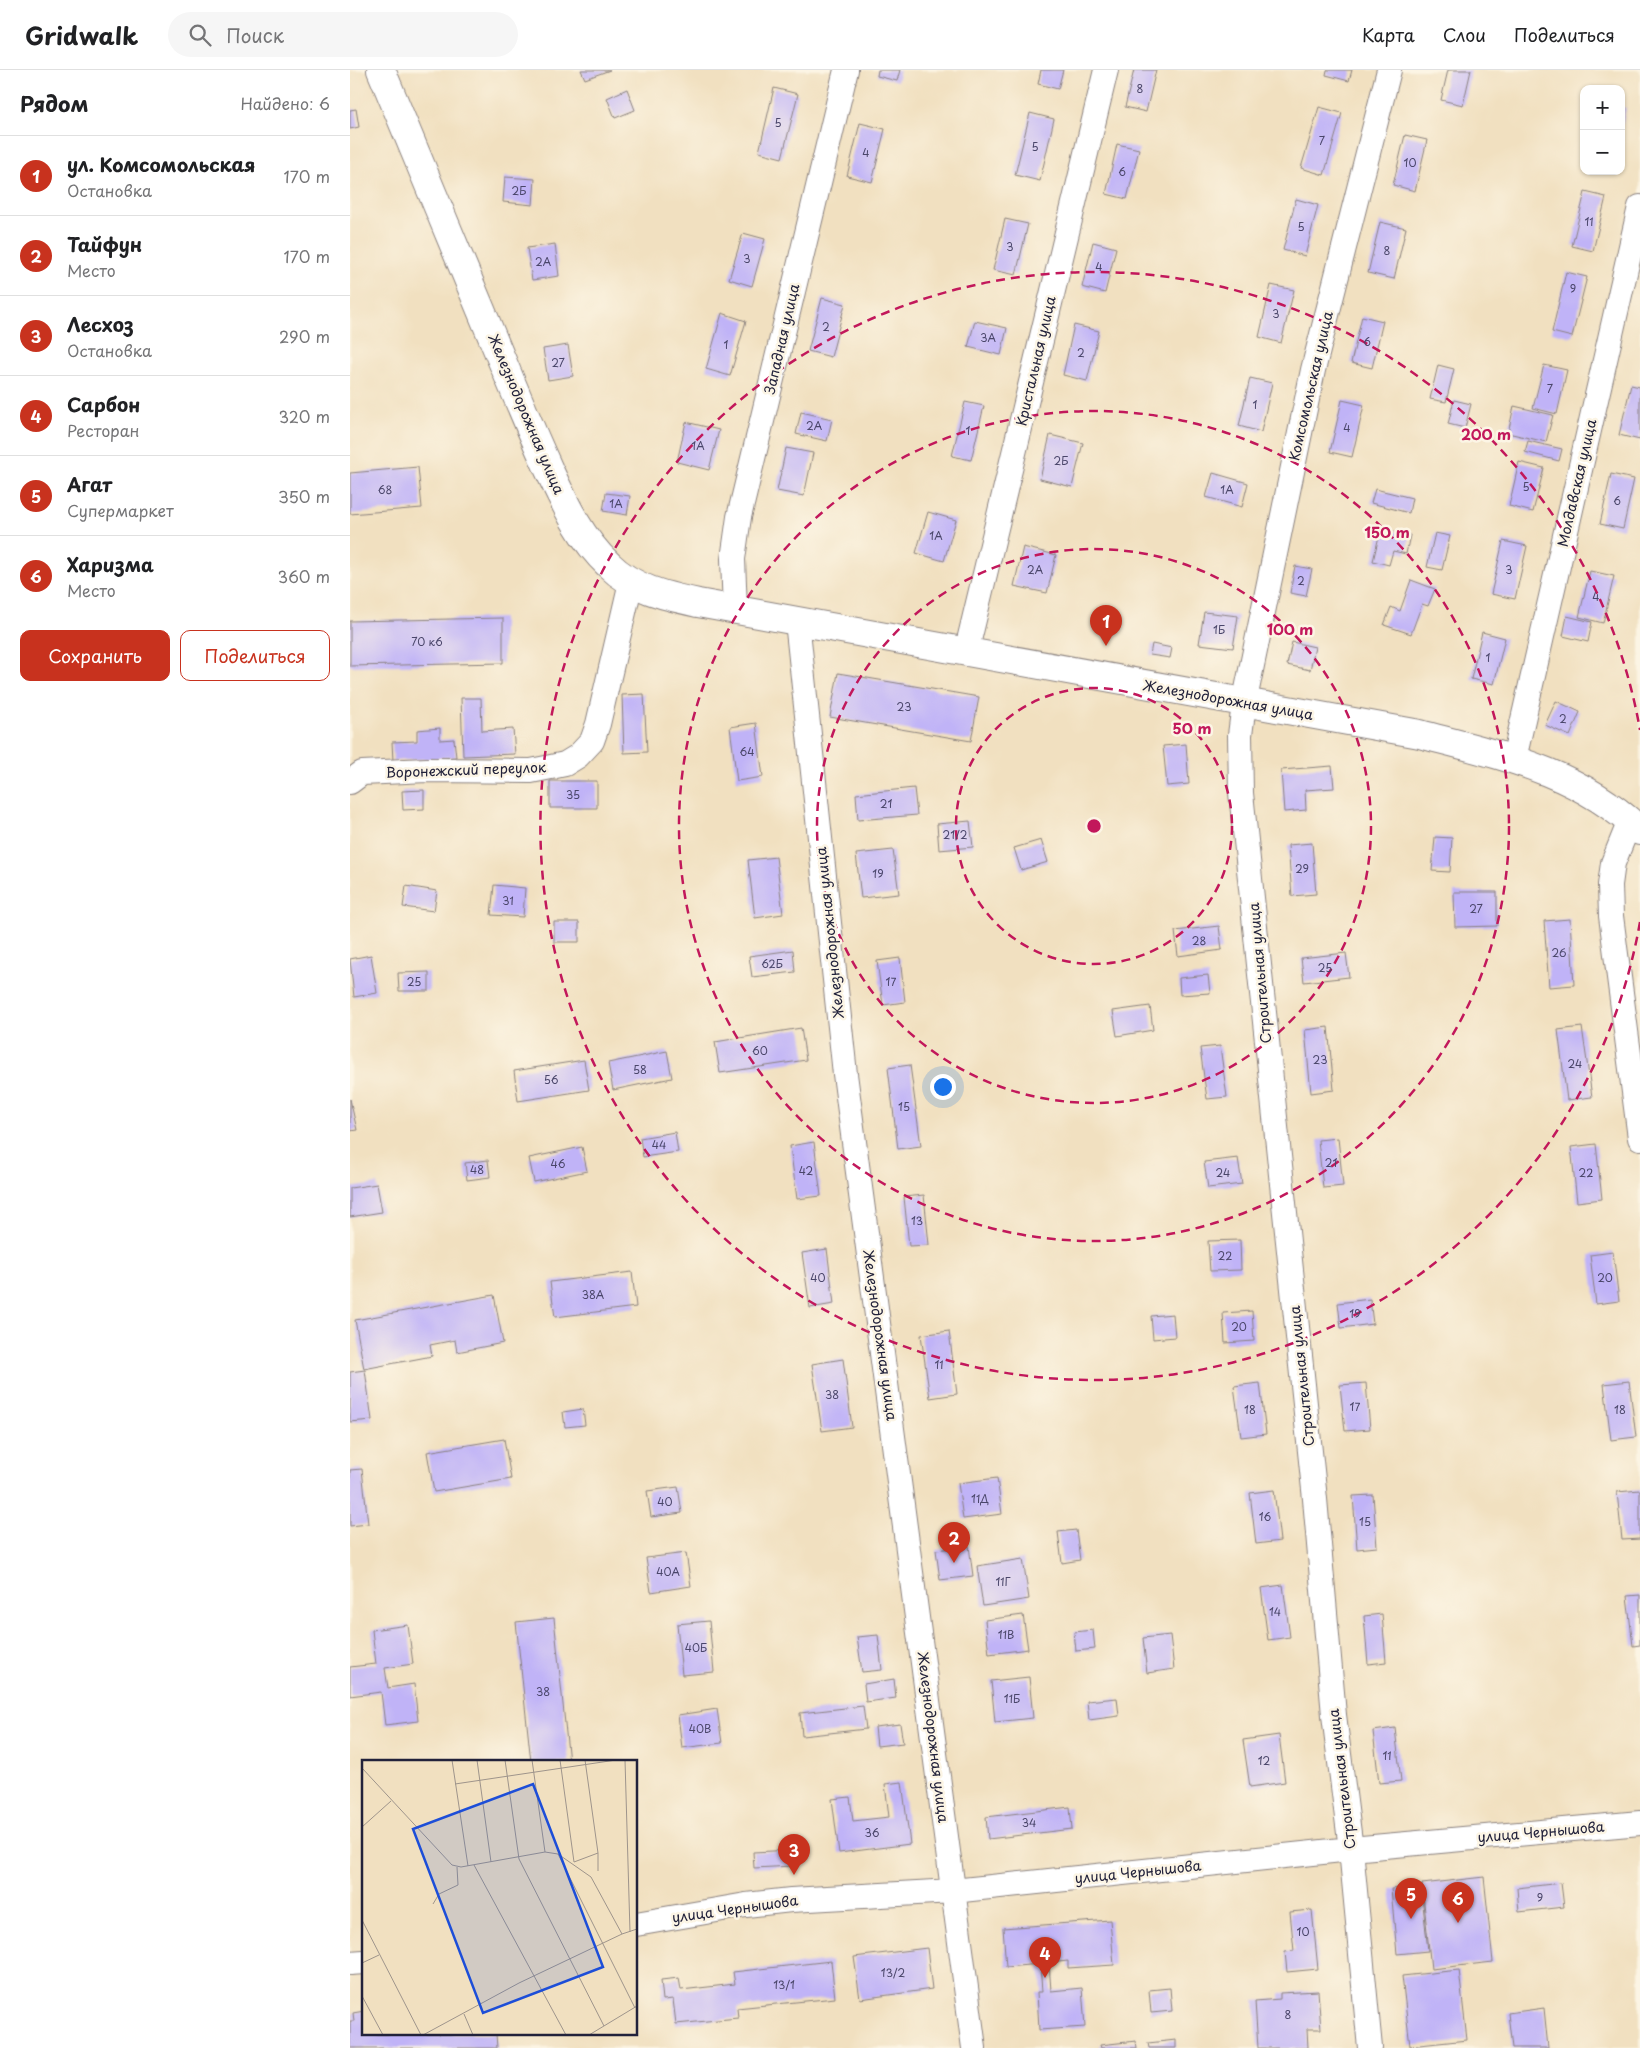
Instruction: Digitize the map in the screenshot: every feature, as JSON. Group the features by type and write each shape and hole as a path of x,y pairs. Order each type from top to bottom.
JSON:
{"main road":[{"name":"Железнодорожная улица","path":"381,70 537,444 566,505 591,546 610,566 631,582 667,597 1244,704 1420,734 1514,759 1545,770 1600,799 1635,826"}],"street":[{"name":"Западная улица","path":"735,610 733,559 739,517 846,70"},
{"name":"Кристальная улица","path":"966,653 1106,70"},
{"name":"Комсомольская улица","path":"1244,704 1313,370 1389,70"},
{"name":"Молдавская улица","path":"1514,759 1640,207"},
{"name":"Воронежский переулок","path":"350,782 362,773 428,770 531,771 565,764 578,756 592,741 598,724 631,582"},
{"name":"Железнодорожная улица","path":"797,621 845,1074 974,2048"},
{"name":"Строительная улица","path":"1244,704 1240,735 1241,793 1315,1499 1334,1715 1351,1849 1370,2048"},
{"path":"1635,826 1613,863 1610,885 1611,916 1640,1138"},
{"name":"улица Чернышова","path":"638,1924 746,1905 791,1900 953,1891 1351,1849 1640,1823"}],"building":[{"path":"581,70 610,70 585,79"},
{"path":"878,70 900,70 897,81 877,76"},
{"path":"1041,70 1063,70 1058,89 1038,84"},
{"path":"1134,70 1156,70 1146,112 1125,107"},
{"path":"1327,70 1352,70 1349,81 1326,75"},
{"path":"1448,70 1471,70 1463,105 1441,100"},
{"path":"774,88 798,94 782,158 759,152"},
{"path":"627,89 635,110 615,118 607,98"},
{"path":"1319,107 1342,113 1324,175 1301,168"},
{"path":"356,109 359,127 350,129 350,110"},
{"path":"1030,113 1054,119 1040,181 1015,175"},
{"path":"860,123 885,129 872,182 847,176"},
{"path":"1405,135 1427,140 1415,191 1393,185"},
{"path":"1117,144 1139,149 1127,199 1106,194"},
{"path":"505,177 535,179 533,205 503,202"},
{"path":"1585,192 1606,197 1593,251 1572,246"},
{"path":"1296,199 1318,205 1305,256 1283,250"},
{"path":"1005,219 1028,224 1016,275 993,270"},
{"path":"1380,222 1406,228 1394,279 1368,273"},
{"path":"743,233 765,239 752,286 729,279"},
{"path":"1093,242 1116,248 1105,293 1082,287"},
{"path":"555,244 559,276 532,280 527,248"},
{"path":"1566,272 1587,277 1572,337 1552,332"},
{"path":"1271,285 1294,290 1281,343 1259,337"},
{"path":"822,298 845,304 831,357 808,351"},
{"path":"722,313 746,321 730,376 706,369"},
{"path":"1362,316 1383,321 1372,368 1351,363"},
{"path":"975,321 1007,328 1001,355 968,347"},
{"path":"1074,325 1099,331 1087,381 1063,375"},
{"path":"568,345 573,376 548,380 543,349"},
{"path":"1438,365 1454,369 1446,402 1430,399"},
{"path":"1544,365 1567,370 1557,414 1533,408"},
{"path":"1250,378 1272,383 1261,432 1239,426"},
{"path":"1631,385 1640,387 1640,440 1619,435"},
{"path":"1342,400 1364,405 1352,457 1330,452"},
{"path":"1454,400 1471,404 1465,428 1448,424"},
{"path":"965,402 984,406 971,460 952,456"},
{"path":"1514,406 1553,415 1546,442 1508,433"},
{"path":"801,412 832,419 827,441 796,434"},
{"path":"686,422 719,430 709,470 677,462"},
{"path":"1050,435 1083,443 1072,487 1040,479"},
{"path":"1528,441 1562,449 1559,461 1525,452"},
{"path":"786,448 813,453 804,496 777,491"},
{"path":"1519,462 1544,468 1533,512 1509,506"},
{"path":"418,467 422,508 350,514 350,473"},
{"path":"1213,473 1248,483 1242,507 1206,497"},
{"path":"1611,474 1634,479 1623,529 1600,524"},
{"path":"1375,489 1412,498 1409,513 1371,503"},
{"path":"606,493 630,496 627,515 603,511"},
{"path":"928,512 956,520 944,561 916,553"},
{"path":"1381,528 1410,535 1406,554 1393,551 1389,565 1373,561"},
{"path":"1435,533 1450,536 1442,570 1427,567"},
{"path":"1503,541 1527,546 1515,599 1491,594"},
{"path":"1023,547 1056,555 1047,593 1014,586"},
{"path":"1295,566 1312,569 1306,596 1290,593"},
{"path":"1590,571 1614,576 1603,623 1579,617"},
{"path":"1411,580 1435,589 1428,606 1422,604 1411,634 1384,625 1391,607 1400,611"},
{"path":"1204,612 1238,616 1233,648 1199,644"},
{"path":"1567,616 1592,622 1588,642 1563,636"},
{"path":"503,618 503,663 350,666 350,621"},
{"path":"1482,632 1505,638 1494,684 1471,679"},
{"path":"1292,642 1315,647 1310,670 1287,665"},
{"path":"1152,644 1172,648 1170,658 1150,655"},
{"path":"838,673 979,697 971,741 830,717"},
{"path":"644,694 647,752 624,753 622,695"},
{"path":"461,698 481,698 482,731 513,729 515,754 463,756"},
{"path":"1556,701 1580,712 1570,736 1545,725"},
{"path":"756,723 763,777 737,781 730,727"},
{"path":"440,728 440,740 454,739 456,757 393,761 392,742 417,741 417,730"},
{"path":"1186,744 1189,784 1167,786 1163,746"},
{"path":"1332,766 1334,788 1305,790 1306,810 1284,812 1281,770"},
{"path":"550,781 597,781 597,808 550,808"},
{"path":"914,788 917,815 858,820 856,794"},
{"path":"424,790 424,809 403,810 402,791"},
{"path":"970,821 973,847 939,850 937,824"},
{"path":"1435,837 1452,838 1450,872 1432,871"},
{"path":"1041,840 1048,862 1021,870 1014,848"},
{"path":"1312,843 1316,894 1292,896 1288,845"},
{"path":"893,850 899,894 861,898 856,854"},
{"path":"776,857 783,914 755,918 748,860"},
{"path":"494,885 525,888 523,917 491,915"},
{"path":"406,886 437,891 434,911 403,907"},
{"path":"1454,892 1497,892 1497,926 1455,927"},
{"path":"1570,919 1574,985 1549,987 1544,921"},
{"path":"554,922 579,922 579,942 554,942"},
{"path":"1219,926 1222,950 1178,956 1175,931"},
{"path":"793,950 795,972 752,977 749,956"},
{"path":"1346,953 1349,977 1304,982 1301,958"},
{"path":"371,955 377,993 354,997 350,959"},
{"path":"900,958 905,1002 883,1005 877,961"},
{"path":"429,972 429,991 399,991 398,973"},
{"path":"1208,975 1210,993 1180,995 1179,978"},
{"path":"1150,1006 1153,1030 1117,1036 1113,1011"},
{"path":"1328,1027 1334,1090 1311,1093 1305,1030"},
{"path":"1582,1027 1592,1097 1567,1100 1558,1030"},
{"path":"801,1028 806,1060 720,1073 715,1042"},
{"path":"1220,1046 1227,1097 1207,1099 1200,1048"},
{"path":"667,1051 672,1078 613,1090 608,1063"},
{"path":"584,1060 589,1090 518,1101 514,1071"},
{"path":"910,1065 921,1146 898,1149 888,1068"},
{"path":"350,1099 357,1130 350,1131"},
{"path":"675,1132 678,1152 643,1157 640,1138"},
{"path":"1338,1138 1343,1186 1323,1188 1318,1140"},
{"path":"814,1142 821,1196 797,1199 790,1146"},
{"path":"1596,1144 1602,1199 1577,1202 1571,1147"},
{"path":"582,1147 587,1171 534,1182 529,1158"},
{"path":"1238,1158 1242,1184 1208,1188 1204,1162"},
{"path":"488,1160 490,1177 467,1180 465,1163"},
{"path":"377,1184 382,1212 350,1217 350,1188"},
{"path":"924,1195 929,1245 909,1246 904,1197"},
{"path":"1240,1240 1241,1270 1210,1271 1208,1241"},
{"path":"827,1249 834,1304 810,1308 802,1253"},
{"path":"1613,1252 1619,1301 1596,1304 1590,1255"},
{"path":"632,1272 636,1307 555,1317 550,1282"},
{"path":"494,1295 503,1343 457,1352 455,1340 430,1345 432,1356 364,1369 355,1320"},
{"path":"1370,1299 1373,1324 1341,1328 1338,1303"},
{"path":"1252,1311 1254,1341 1225,1343 1223,1313"},
{"path":"1173,1314 1175,1337 1153,1339 1151,1316"},
{"path":"949,1331 957,1394 930,1398 921,1335"},
{"path":"843,1359 852,1427 822,1431 812,1364"},
{"path":"365,1370 372,1420 350,1422 350,1372"},
{"path":"1629,1381 1636,1437 1611,1440 1604,1384"},
{"path":"1260,1383 1266,1434 1241,1437 1234,1386"},
{"path":"1366,1383 1370,1429 1345,1431 1340,1385"},
{"path":"583,1409 585,1425 565,1427 563,1412"},
{"path":"504,1439 511,1479 434,1492 427,1452"},
{"path":"362,1469 368,1524 350,1526 350,1470"},
{"path":"997,1478 1002,1514 963,1519 958,1483"},
{"path":"678,1487 682,1513 651,1517 647,1491"},
{"path":"1274,1490 1280,1541 1256,1544 1250,1493"},
{"path":"1640,1490 1640,1539 1622,1540 1617,1492"},
{"path":"1373,1495 1377,1547 1357,1549 1353,1496"},
{"path":"1076,1530 1080,1560 1062,1563 1058,1532"},
{"path":"969,1546 973,1576 940,1580 936,1550"},
{"path":"686,1553 691,1586 651,1592 646,1558"},
{"path":"1023,1559 1029,1599 983,1606 977,1566"},
{"path":"1283,1585 1290,1637 1268,1640 1261,1588"},
{"path":"1640,1595 1640,1645 1633,1646 1627,1596"},
{"path":"1382,1614 1386,1662 1368,1664 1364,1616"},
{"path":"1023,1615 1028,1649 989,1654 985,1620"},
{"path":"554,1618 569,1760 531,1760 516,1622"},
{"path":"709,1621 714,1672 682,1675 677,1624"},
{"path":"408,1625 413,1664 385,1668 388,1688 414,1684 418,1721 385,1725 381,1692 350,1696 350,1667 376,1664 372,1630"},
{"path":"1093,1630 1095,1649 1076,1651 1074,1632"},
{"path":"878,1635 882,1670 862,1672 857,1637"},
{"path":"1170,1635 1174,1669 1147,1673 1143,1638"},
{"path":"1029,1677 1033,1718 995,1722 991,1681"},
{"path":"894,1679 896,1698 866,1702 864,1684"},
{"path":"1117,1698 1119,1716 1089,1720 1087,1701"},
{"path":"863,1706 866,1729 802,1736 800,1713"},
{"path":"717,1709 722,1743 682,1748 678,1715"},
{"path":"900,1724 903,1743 877,1746 875,1727"},
{"path":"1395,1728 1401,1781 1379,1783 1373,1731"},
{"path":"1279,1735 1285,1782 1250,1787 1243,1740"},
{"path":"902,1782 910,1844 839,1853 832,1799 850,1797 853,1821 889,1817 885,1784"},
{"path":"1070,1807 1072,1829 988,1839 986,1817"},
{"path":"792,1850 793,1866 754,1868 753,1852"},
{"path":"1484,1877 1493,1962 1431,1969 1422,1884"},
{"path":"1561,1883 1564,1907 1519,1912 1517,1888"},
{"path":"1421,1886 1428,1951 1397,1954 1391,1889"},
{"path":"1312,1910 1318,1969 1287,1972 1285,1952 1294,1951 1290,1912"},
{"path":"1110,1920 1114,1965 1068,1968 1068,1961 1049,1963 1051,1991 1082,1988 1085,2027 1039,2030 1037,1992 1042,1992 1040,1964 1006,1967 1003,1928"},
{"path":"927,1948 932,1989 860,1999 854,1957"},
{"path":"831,1961 835,1998 737,2008 738,2018 676,2024 673,1999 663,2000 661,1980 679,1978 681,1990 735,1984 733,1972"},
{"path":"1459,1970 1467,2040 1410,2046 1402,1976"},
{"path":"1170,1988 1172,2011 1151,2013 1149,1990"},
{"path":"1318,1991 1321,2029 1307,2029 1308,2048 1258,2048 1255,2001 1280,1999 1280,1993"},
{"path":"1544,2008 1548,2048 1512,2048 1508,2013"},
{"path":"362,2011 362,2036 496,2036 497,2048 350,2048 350,2021 354,2021 353,2013"},
{"path":"1176,2040 1176,2048 1149,2048 1148,2043"},
{"path":"1136,2041 1137,2048 1101,2048 1100,2045"}],"place":[{"name":"ул. Комсомольская","path":"1106,646"},
{"name":"Тайфун","path":"954,1563"},
{"name":"Лесхоз","path":"794,1875"},
{"name":"Агат","path":"1411,1919"},
{"name":"Харизма","path":"1458,1923"},
{"name":"Сарбон","path":"1045,1978"}]}
